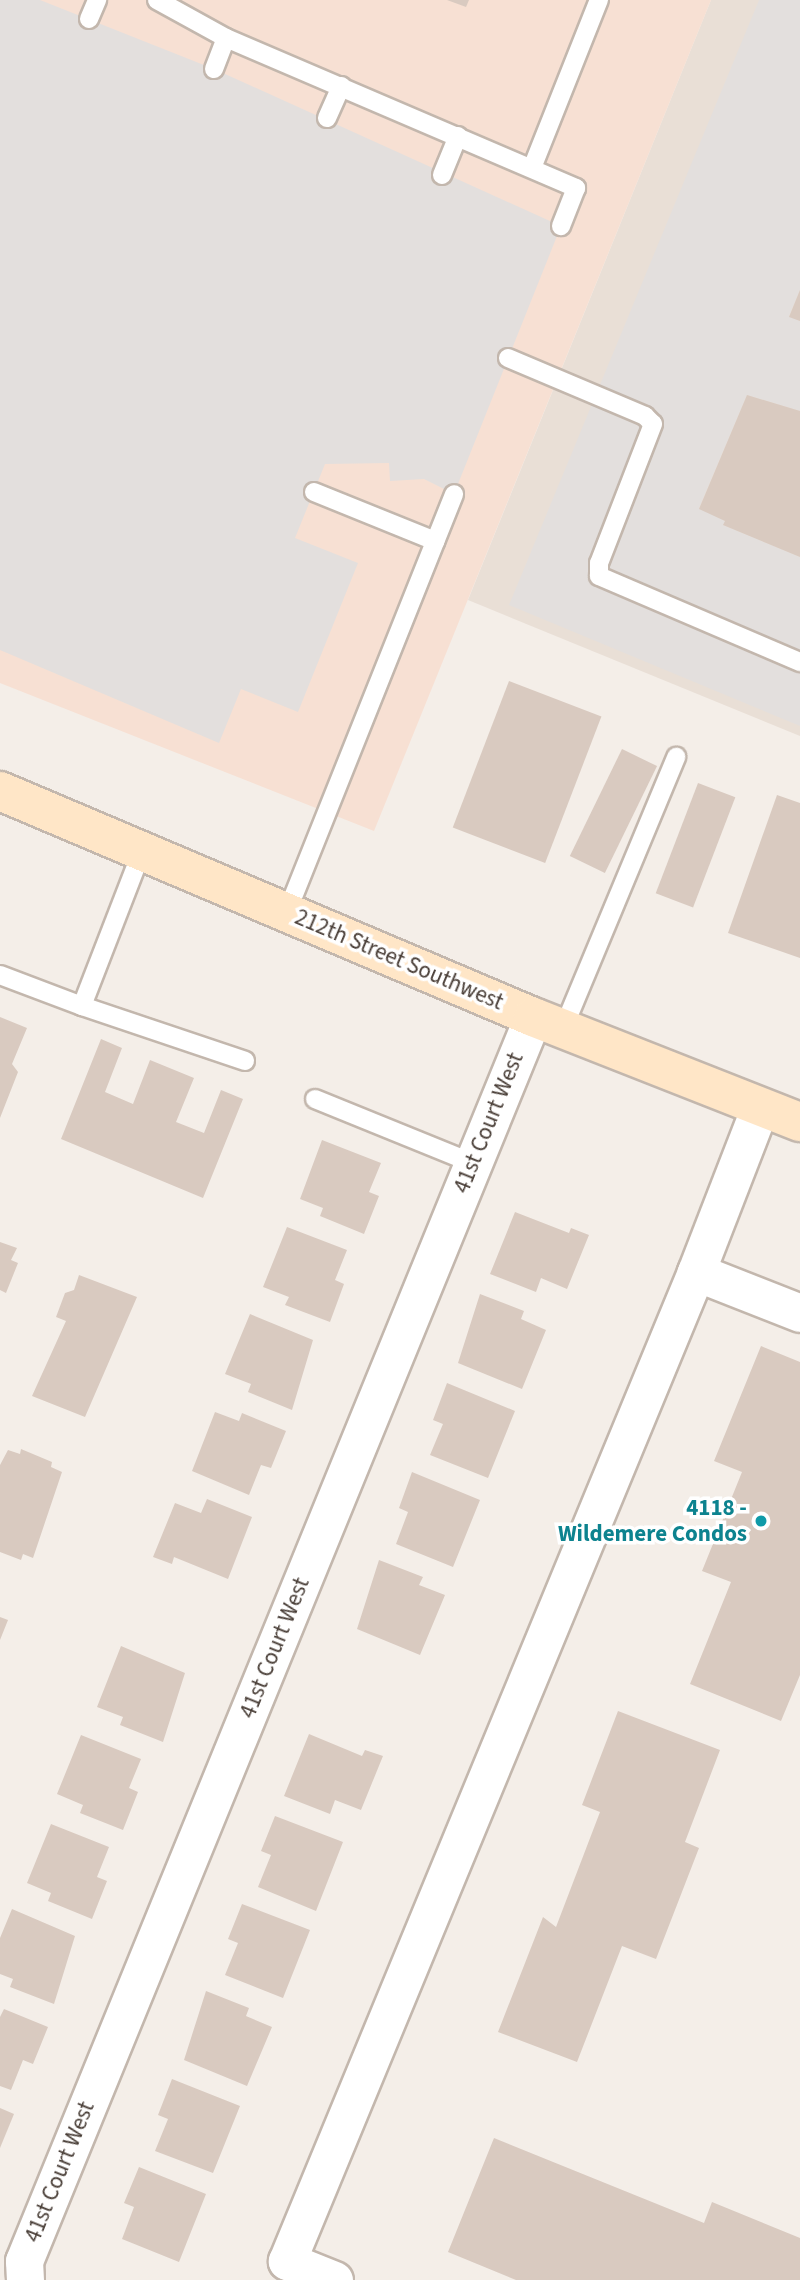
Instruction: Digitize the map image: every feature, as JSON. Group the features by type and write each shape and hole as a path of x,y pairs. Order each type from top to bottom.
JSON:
{"main road":[{"name":"212th Street Southwest","path":"0,791 548,1023 800,1122"}],"street":[{"name":"41st Court West","path":"25,2280 24,2261 473,1163 548,1023"},
{"path":"334,2280 283,2271 696,1272 760,1107"},
{"path":"696,1272 800,1313"}],"lane":[{"path":"89,19 97,0"},
{"path":"157,0 226,38 576,188 561,226"},
{"path":"532,168 599,0"},
{"path":"214,69 226,38"},
{"path":"327,118 341,86"},
{"path":"442,175 457,136"},
{"path":"508,358 645,416 653,424 598,563 598,576 800,662"},
{"path":"314,492 435,541"},
{"path":"287,912 454,494"},
{"path":"548,1023 676,757"},
{"path":"82,1006 142,851"},
{"path":"0,975 244,1061"},
{"path":"315,1099 473,1163"}],"shaded area":[{"path":"0,0 711,0 374,831 0,683"},
{"path":"0,0 40,0 214,69 561,226 454,494 424,479 390,481 389,463 325,464 295,538 358,563 298,712 241,689 219,743 0,650"},
{"path":"711,0 800,0 800,736 468,600"},
{"path":"759,0 800,0 800,290 789,316 800,321 800,411 747,395 699,508 725,521 723,525 800,557 800,726 509,605"}],"building":[{"path":"447,0 469,0 466,7"},
{"path":"800,290 800,321 789,317"},
{"path":"747,395 800,411 800,557 723,525 725,521 699,509"},
{"path":"509,681 601,716 545,863 453,828"},
{"path":"622,749 657,766 605,873 570,856"},
{"path":"698,783 735,797 693,907 656,893"},
{"path":"777,795 800,803 800,958 728,933"},
{"path":"0,1017 27,1028 12,1064 18,1072 0,1118"},
{"path":"101,1039 122,1048 105,1092 133,1104 150,1060 194,1078 176,1122 204,1133 221,1090 243,1099 203,1198 61,1139"},
{"path":"322,1140 381,1163 369,1192 379,1196 364,1234 320,1216 323,1208 300,1199"},
{"path":"515,1212 569,1233 571,1228 589,1235 567,1289 541,1278 536,1292 490,1274"},
{"path":"287,1227 347,1250 335,1280 344,1284 330,1322 285,1305 289,1297 263,1287"},
{"path":"0,1242 17,1248 11,1260 18,1263 6,1293 0,1290"},
{"path":"79,1275 137,1297 85,1417 32,1396 66,1321 56,1317 65,1293 74,1290"},
{"path":"480,1294 524,1311 521,1319 546,1330 522,1389 458,1363"},
{"path":"250,1314 313,1340 292,1410 248,1392 251,1384 225,1374"},
{"name":"4118 - Wildemere Condos","path":"761,1346 800,1362 800,1675 781,1721 690,1684 731,1582 702,1571 742,1472 714,1461"},
{"path":"447,1383 515,1411 488,1478 430,1455 443,1424 433,1420"},
{"path":"215,1412 239,1421 242,1413 286,1431 271,1468 261,1465 249,1495 192,1471"},
{"path":"21,1449 52,1462 51,1467 62,1472 33,1558 23,1554 21,1560 0,1552 0,1465 8,1450 20,1454"},
{"path":"412,1472 480,1500 453,1567 396,1544 408,1512 399,1508"},
{"path":"207,1499 252,1517 228,1579 174,1557 172,1564 153,1557 175,1503 201,1513"},
{"path":"379,1560 423,1577 419,1585 445,1595 420,1655 357,1629"},
{"path":"0,1617 8,1620 0,1640"},
{"path":"121,1646 185,1673 163,1742 120,1725 123,1717 97,1707"},
{"path":"618,1711 720,1750 685,1842 699,1848 656,1959 622,1946 577,2062 498,2032 543,1917 556,1927 600,1812 582,1805"},
{"path":"309,1734 362,1756 365,1750 383,1756 361,1810 335,1800 330,1814 284,1796"},
{"path":"81,1735 141,1759 129,1788 138,1792 123,1830 80,1813 83,1805 57,1794"},
{"path":"275,1816 343,1842 316,1911 258,1887 271,1855 261,1851"},
{"path":"51,1824 109,1847 97,1877 107,1881 92,1919 48,1901 51,1893 27,1883"},
{"path":"242,1904 310,1930 283,1998 225,1975 238,1943 228,1939"},
{"path":"12,1909 75,1936 54,2004 10,1987 13,1979 0,1974 0,1938"},
{"path":"206,1991 249,2008 246,2016 272,2027 247,2086 184,2060"},
{"path":"4,2009 48,2027 33,2064 23,2060 11,2090 0,2086 0,2017"},
{"path":"172,2079 240,2106 213,2173 155,2151 168,2119 158,2115"},
{"path":"0,2108 14,2114 0,2148"},
{"path":"494,2138 704,2223 712,2202 800,2238 800,2280 516,2280 448,2252"},
{"path":"139,2167 206,2194 179,2262 122,2239 134,2207 124,2203"}],"place":[{"name":"4118 - Wildemere Condos","path":"761,1521"}]}
